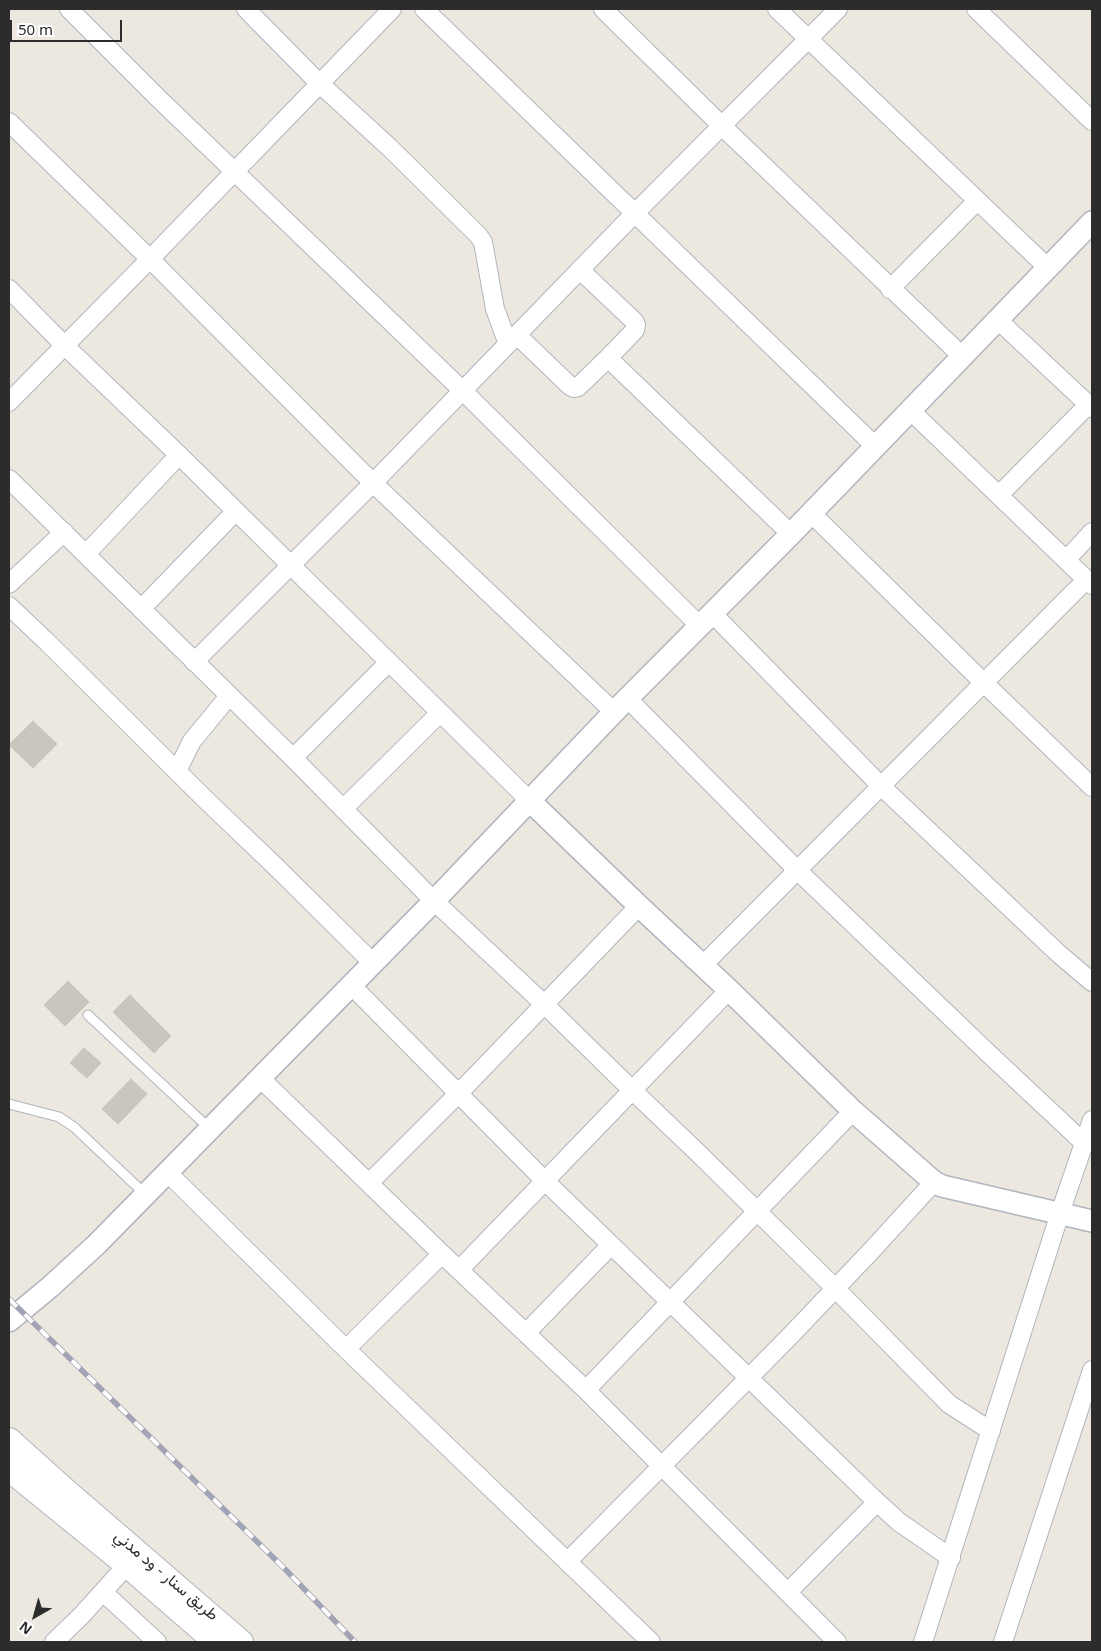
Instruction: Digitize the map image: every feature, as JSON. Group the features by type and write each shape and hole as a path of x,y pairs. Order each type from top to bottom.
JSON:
{"main road":[{"path":"9,1440 84,1518"},
{"path":"9,1469 84,1518"},
{"name":"طريق سنار - ود مدني","path":"84,1518 127,1565 216,1642"},
{"name":"طريق سنار - ود مدني","path":"84,1518 241,1642"}],"street":[{"path":"69,9 159,99 463,391 880,786 1045,941 1092,982"},
{"path":"246,9 319,83 390,148 478,235 483,242 495,309 513,340 574,388 578,387 608,358 635,330 636,326 634,321 580,270"},
{"path":"9,402 392,9"},
{"path":"424,9 876,447"},
{"path":"603,9 890,289 963,357"},
{"path":"777,9 1048,268"},
{"path":"194,662 373,483 635,213 838,9"},
{"path":"976,9 1092,121"},
{"path":"9,122 150,259 373,483 620,705 797,870 1084,1143"},
{"path":"890,289 976,200"},
{"path":"10,1327 74,1266 434,901 620,705 791,534 1048,268 1089,232"},
{"path":"9,289 65,346 179,455 440,713 639,906 729,990 853,1112 934,1182 942,1186 1092,1221"},
{"path":"998,320 1091,406 998,495"},
{"path":"608,358 791,534"},
{"path":"702,966 984,683 1089,583 910,411"},
{"path":"86,554 179,455"},
{"path":"9,479 293,758 434,901 544,1004 632,1092 757,1211 949,1404 991,1431"},
{"path":"142,610 236,511"},
{"path":"811,513 1092,787"},
{"path":"9,584 64,532"},
{"path":"1066,560 1092,532"},
{"path":"9,606 106,699 373,963"},
{"path":"293,758 389,662"},
{"path":"177,771 192,741 228,696"},
{"path":"343,809 440,713"},
{"path":"370,1182 458,1094 639,906"},
{"path":"351,985 545,1181 877,1502 899,1522 951,1558"},
{"path":"460,1270 729,990"},
{"path":"260,1078 586,1390 837,1642"},
{"path":"586,1390 853,1112"},
{"path":"923,1642 1060,1213 1092,1120"},
{"path":"167,1172 346,1349 651,1642"},
{"path":"568,1561 749,1378 878,1244 934,1182"},
{"path":"526,1333 611,1245"},
{"path":"346,1349 442,1254"},
{"path":"1003,1642 1092,1370"},
{"path":"788,1592 877,1502"},
{"path":"54,1642 127,1565"},
{"path":"103,1592 157,1642"}],"lane":[{"path":"88,1015 209,1128"},
{"path":"9,1104 59,1117 74,1127 145,1194"}],"building":[{"path":"33,721 57,744 33,768 9,745"},
{"path":"68,981 89,1002 65,1026 44,1005"},
{"path":"130,995 171,1036 154,1053 113,1012"},
{"path":"84,1048 101,1063 87,1078 70,1063"},
{"path":"131,1079 147,1094 118,1124 102,1109"}],"railway":[{"path":"9,1299 284,1568 355,1642"}]}
